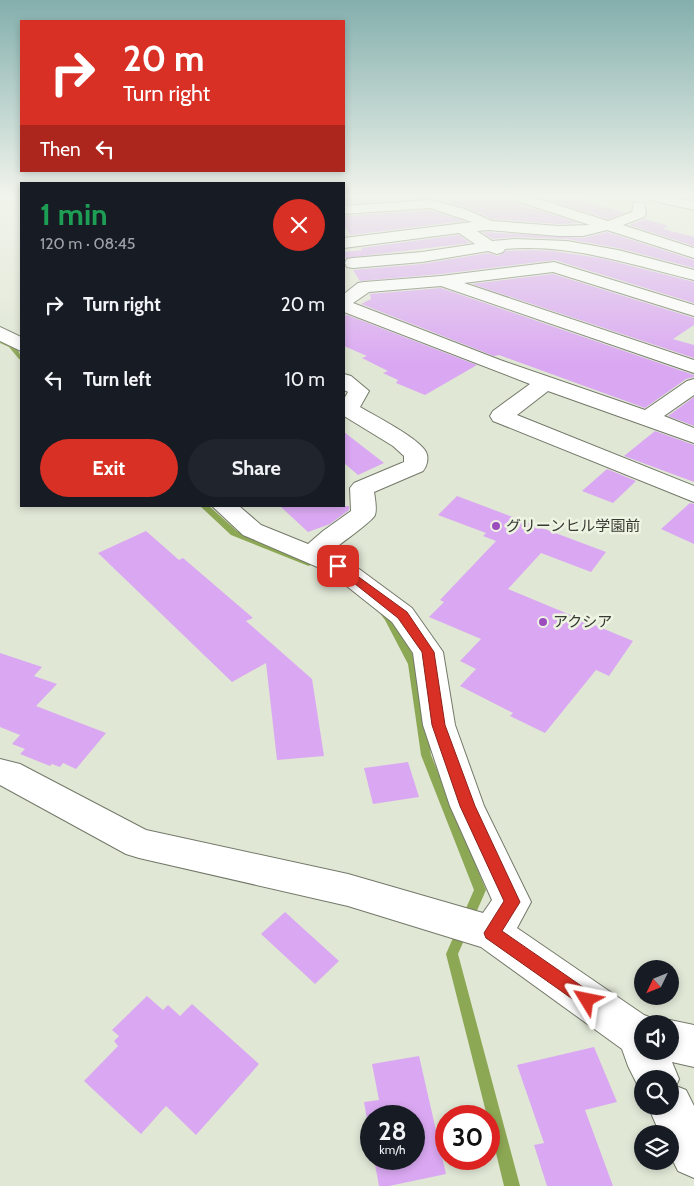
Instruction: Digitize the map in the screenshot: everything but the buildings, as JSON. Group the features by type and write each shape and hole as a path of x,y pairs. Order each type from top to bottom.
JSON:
{"street":[{"path":"353,263 422,257 450,252"},
{"path":"509,252 694,311"},
{"path":"603,252 694,275"},
{"path":"345,301 364,287 441,281 554,267"},
{"path":"441,281 694,367"},
{"path":"345,306 426,340 545,383 649,417 694,436"},
{"path":"0,333 20,344"},
{"path":"312,555 332,536 363,514 362,488 415,466 416,454 401,441 348,409 359,391 345,381"},
{"path":"545,383 501,416 694,495"},
{"path":"649,417 694,385"},
{"path":"225,507 252,530 338,566 402,615 428,652 439,725 468,806 512,902 492,933"},
{"path":"0,772 8,773 139,843 348,890 492,933 634,1033"},
{"path":"679,1045 694,1046"},
{"path":"674,1115 694,1155"}],"waterway":[{"path":"0,341 11,346 20,357"},
{"path":"205,507 234,533 309,563"},
{"path":"383,612 389,619 413,664 426,755 480,890 452,954 512,1186"}],"place":[{"name":"グリーンヒル学園前","path":"496,526"},
{"name":"アクシア","path":"543,622"}],"route":[{"path":"338,566 402,615 428,652 439,725 468,806 512,902 492,933 587,1000"}]}
